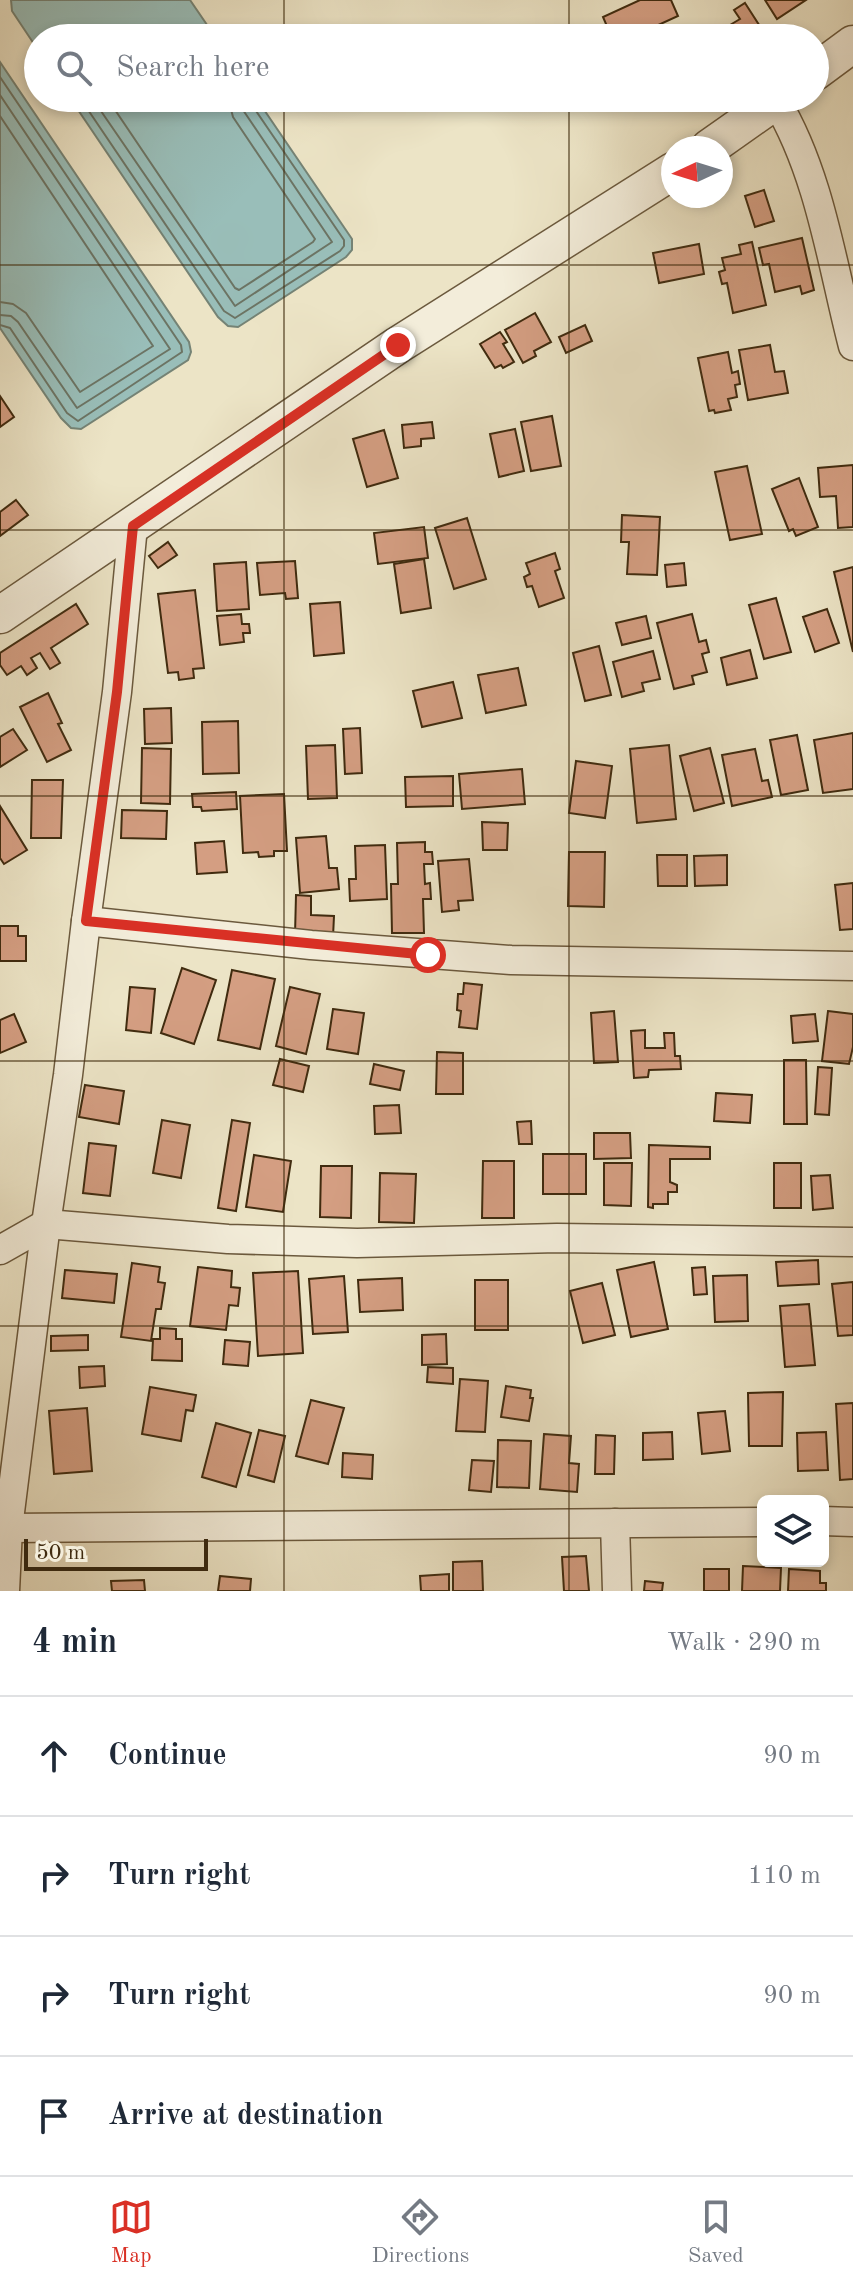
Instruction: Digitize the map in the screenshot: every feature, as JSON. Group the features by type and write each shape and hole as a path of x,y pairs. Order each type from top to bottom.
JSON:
{"street":[{"path":"829,62 853,44"},
{"path":"726,136 761,112"},
{"path":"784,112 820,209 853,346"},
{"path":"0,615 398,345 661,179"},
{"path":"5,1591 5,1547 117,692 133,526"},
{"path":"86,921 311,945 511,960 853,966"},
{"path":"0,1250 46,1224 228,1239 357,1243 557,1238 853,1242"},
{"path":"829,1521 853,1522"},
{"path":"5,1547 615,1523 757,1522"},
{"path":"615,1523 617,1591"}],"water":[{"path":"11,0 190,0 206,24 24,24 24,29 12,11"},
{"path":"0,62 24,98 24,112 34,112 189,342 191,352 188,360 81,429 71,428 0,328"},
{"path":"79,112 266,112 352,239 352,250 346,257 238,327 228,326 218,317"}],"building":[{"path":"640,0 671,0 678,16 661,24 606,24 603,17"},
{"path":"765,0 806,0 777,19"},
{"path":"745,3 758,24 732,24 740,19 734,10"},
{"path":"764,190 774,221 755,227 745,196"},
{"path":"802,238 814,290 802,294 800,286 775,292 769,264 763,265 759,248"},
{"path":"752,242 766,305 733,313 727,283 722,284 719,272 725,270 722,258 741,254 739,245"},
{"path":"699,244 704,274 659,283 653,253"},
{"path":"535,313 551,342 534,351 536,356 523,363 505,330"},
{"path":"585,325 592,341 566,353 559,337"},
{"path":"500,332 514,362 503,368 501,365 495,368 480,344"},
{"path":"770,345 775,372 784,371 788,393 748,400 739,350"},
{"path":"728,352 732,373 738,371 740,384 735,385 737,397 728,399 731,410 715,413 714,410 709,411 698,358"},
{"path":"0,396 14,417 0,427"},
{"path":"552,416 561,466 531,471 521,422"},
{"path":"432,422 434,438 421,439 421,446 404,448 402,425"},
{"path":"515,429 524,471 499,477 490,434"},
{"path":"384,430 398,478 367,487 353,439"},
{"path":"853,465 853,527 838,528 836,496 820,497 818,468"},
{"path":"747,466 762,534 730,540 715,472"},
{"path":"799,478 818,527 796,536 793,529 789,531 772,489"},
{"path":"16,500 28,515 0,536 0,512"},
{"path":"622,515 660,517 657,575 627,574 629,542 621,542"},
{"path":"467,518 486,579 454,589 435,528"},
{"path":"424,527 428,558 378,564 374,533"},
{"path":"168,542 177,555 158,568 149,556"},
{"path":"555,553 560,569 555,571 564,598 539,607 532,586 527,587 524,577 530,574 526,563"},
{"path":"424,559 431,608 401,613 394,564"},
{"path":"295,561 298,598 286,599 285,593 260,595 257,563"},
{"path":"246,562 249,609 217,611 214,564"},
{"path":"684,563 686,585 667,587 665,565"},
{"path":"853,567 853,652 834,572"},
{"path":"195,590 204,668 193,669 194,678 179,680 178,672 168,673 158,594"},
{"path":"776,598 791,652 764,659 749,605"},
{"path":"340,602 344,653 314,656 310,604"},
{"path":"76,604 88,624 51,648 60,663 50,669 40,653 31,658 37,668 27,675 21,666 7,675 0,665 0,653"},
{"path":"827,609 839,643 815,652 803,617"},
{"path":"241,614 242,624 249,624 250,633 243,633 244,642 220,645 217,616"},
{"path":"692,614 699,642 706,640 709,652 702,654 707,672 692,676 694,684 674,689 657,623"},
{"path":"646,616 651,638 622,645 616,623"},
{"path":"599,646 611,695 585,701 573,653"},
{"path":"750,650 757,678 727,685 721,658"},
{"path":"653,651 660,679 642,683 644,691 622,697 613,662"},
{"path":"518,668 526,705 486,713 478,675"},
{"path":"453,682 462,718 422,727 413,691"},
{"path":"48,693 71,750 47,762 20,707"},
{"path":"171,708 172,743 145,744 144,709"},
{"path":"238,721 239,773 203,774 202,722"},
{"path":"360,728 362,773 345,774 343,729"},
{"path":"13,729 27,750 0,767 0,737"},
{"path":"853,733 853,789 823,793 814,740"},
{"path":"797,735 808,790 781,795 770,740"},
{"path":"335,745 337,798 308,799 306,746"},
{"path":"669,745 676,819 637,823 630,749"},
{"path":"142,748 171,749 170,804 141,803"},
{"path":"710,748 724,803 694,811 680,756"},
{"path":"755,749 762,781 768,780 772,797 732,806 722,755"},
{"path":"576,761 612,766 605,818 569,813"},
{"path":"522,769 525,804 462,809 459,774"},
{"path":"453,776 453,806 406,807 405,777"},
{"path":"32,780 63,780 61,838 31,838"},
{"path":"236,792 237,809 202,811 201,807 193,807 192,794"},
{"path":"284,794 287,851 274,851 274,856 259,857 258,852 243,853 240,796"},
{"path":"0,806 27,850 4,864 0,858"},
{"path":"122,810 167,811 166,839 121,838"},
{"path":"482,822 508,823 507,850 483,850"},
{"path":"326,836 329,868 337,868 339,889 300,893 296,838"},
{"path":"224,841 227,872 197,874 195,843"},
{"path":"425,842 425,852 432,852 433,864 424,864 425,884 430,883 431,899 423,899 424,933 392,933 391,884 398,884 397,843"},
{"path":"385,845 387,899 350,901 349,879 356,879 355,846"},
{"path":"569,852 605,852 604,907 568,906"},
{"path":"657,855 687,855 687,886 658,886"},
{"path":"727,855 727,885 695,886 694,856"},
{"path":"469,859 473,900 458,901 459,910 442,912 438,861"},
{"path":"853,883 853,929 840,930 835,885"},
{"path":"296,895 311,896 311,915 334,916 333,937 295,935"},
{"path":"0,926 18,926 18,936 26,936 26,961 0,961"},
{"path":"182,968 216,980 194,1044 161,1033"},
{"path":"232,970 275,979 260,1049 218,1040"},
{"path":"464,983 482,985 477,1029 459,1027 461,1011 457,1010 458,994 463,994"},
{"path":"130,987 155,989 151,1033 126,1030"},
{"path":"290,987 320,994 306,1054 276,1046"},
{"path":"333,1009 364,1013 358,1054 327,1049"},
{"path":"614,1011 618,1062 594,1063 591,1013"},
{"path":"828,1011 853,1014 853,1047 849,1064 822,1061"},
{"path":"14,1014 26,1042 0,1053 0,1020"},
{"path":"815,1014 818,1041 793,1043 791,1016"},
{"path":"645,1030 645,1048 665,1048 664,1033 674,1033 675,1056 680,1056 681,1069 649,1070 648,1077 634,1078 631,1031"},
{"path":"437,1052 463,1053 463,1094 436,1094"},
{"path":"280,1059 309,1066 303,1092 273,1085"},
{"path":"784,1060 806,1060 807,1124 784,1124"},
{"path":"374,1064 404,1071 400,1090 370,1084"},
{"path":"818,1067 832,1068 829,1115 815,1114"},
{"path":"85,1085 124,1091 119,1124 79,1117"},
{"path":"716,1093 752,1095 750,1123 714,1121"},
{"path":"399,1105 401,1133 375,1134 374,1106"},
{"path":"162,1120 190,1125 181,1178 153,1173"},
{"path":"232,1120 250,1123 236,1211 218,1208"},
{"path":"531,1121 532,1144 519,1144 517,1122"},
{"path":"594,1133 630,1133 631,1158 594,1159"},
{"path":"89,1143 116,1146 110,1196 83,1193"},
{"path":"649,1145 710,1147 710,1159 670,1159 670,1182 677,1185 677,1192 668,1192 668,1204 653,1204 653,1208 648,1207"},
{"path":"543,1154 586,1154 586,1194 543,1194"},
{"path":"254,1155 291,1161 283,1212 246,1207"},
{"path":"483,1161 514,1161 514,1218 482,1218"},
{"path":"604,1163 632,1163 631,1206 604,1205"},
{"path":"774,1163 801,1163 801,1208 774,1208"},
{"path":"321,1166 352,1166 351,1218 320,1217"},
{"path":"380,1173 416,1174 414,1223 379,1222"},
{"path":"830,1175 833,1208 813,1210 811,1176"},
{"path":"818,1260 819,1284 778,1286 776,1262"},
{"path":"654,1262 668,1329 631,1337 617,1270"},
{"path":"132,1263 160,1267 158,1282 165,1283 161,1309 156,1309 151,1341 121,1337"},
{"path":"198,1267 232,1271 231,1287 240,1288 238,1306 229,1305 226,1330 190,1326"},
{"path":"705,1267 707,1294 694,1295 692,1268"},
{"path":"65,1270 117,1274 114,1303 62,1298"},
{"path":"298,1271 303,1353 258,1356 253,1273"},
{"path":"747,1275 748,1321 715,1322 713,1276"},
{"path":"344,1276 348,1332 313,1334 309,1279"},
{"path":"402,1278 403,1310 360,1312 358,1280"},
{"path":"475,1280 508,1280 508,1330 475,1330"},
{"path":"853,1282 853,1335 838,1336 832,1284"},
{"path":"602,1283 615,1335 583,1343 570,1291"},
{"path":"809,1304 815,1365 785,1367 780,1306"},
{"path":"160,1328 176,1329 176,1339 182,1339 182,1361 152,1360 153,1339 160,1339"},
{"path":"446,1334 447,1364 422,1365 422,1335"},
{"path":"88,1335 88,1350 51,1351 51,1336"},
{"path":"225,1340 250,1342 248,1366 223,1364"},
{"path":"104,1366 105,1386 80,1388 79,1367"},
{"path":"428,1367 453,1368 453,1384 427,1382"},
{"path":"460,1379 488,1381 485,1432 456,1431"},
{"path":"506,1386 531,1390 530,1398 533,1398 529,1421 501,1417"},
{"path":"150,1387 196,1395 193,1411 186,1410 181,1441 142,1434"},
{"path":"783,1392 782,1446 749,1446 748,1393"},
{"path":"311,1400 344,1408 328,1464 296,1456"},
{"path":"853,1403 853,1479 840,1480 836,1404"},
{"path":"87,1408 92,1471 54,1474 49,1411"},
{"path":"725,1411 730,1451 702,1454 698,1413"},
{"path":"216,1423 251,1433 236,1487 202,1477"},
{"path":"259,1430 285,1436 274,1482 248,1475"},
{"path":"672,1432 673,1459 643,1460 643,1433"},
{"path":"826,1432 828,1470 798,1471 797,1433"},
{"path":"544,1434 571,1436 569,1463 579,1464 577,1492 540,1489"},
{"path":"596,1435 615,1436 614,1474 595,1474"},
{"path":"498,1440 531,1441 529,1488 497,1487"},
{"path":"343,1453 373,1455 372,1479 342,1477"},
{"path":"472,1460 494,1461 491,1492 469,1490"},
{"path":"586,1556 589,1591 564,1591 562,1557"},
{"path":"482,1561 483,1591 453,1591 453,1562"},
{"path":"743,1566 781,1568 780,1591 742,1591"},
{"path":"704,1569 729,1569 729,1591 704,1591"},
{"path":"789,1569 820,1571 820,1583 826,1583 826,1591 788,1591"},
{"path":"449,1574 449,1591 421,1591 420,1576"},
{"path":"220,1576 251,1579 250,1591 218,1591"},
{"path":"144,1580 145,1591 112,1591 111,1581"},
{"path":"645,1581 663,1583 662,1591 644,1591"}],"route":[{"path":"398,345 133,526 117,692 86,921 428,955"}]}
